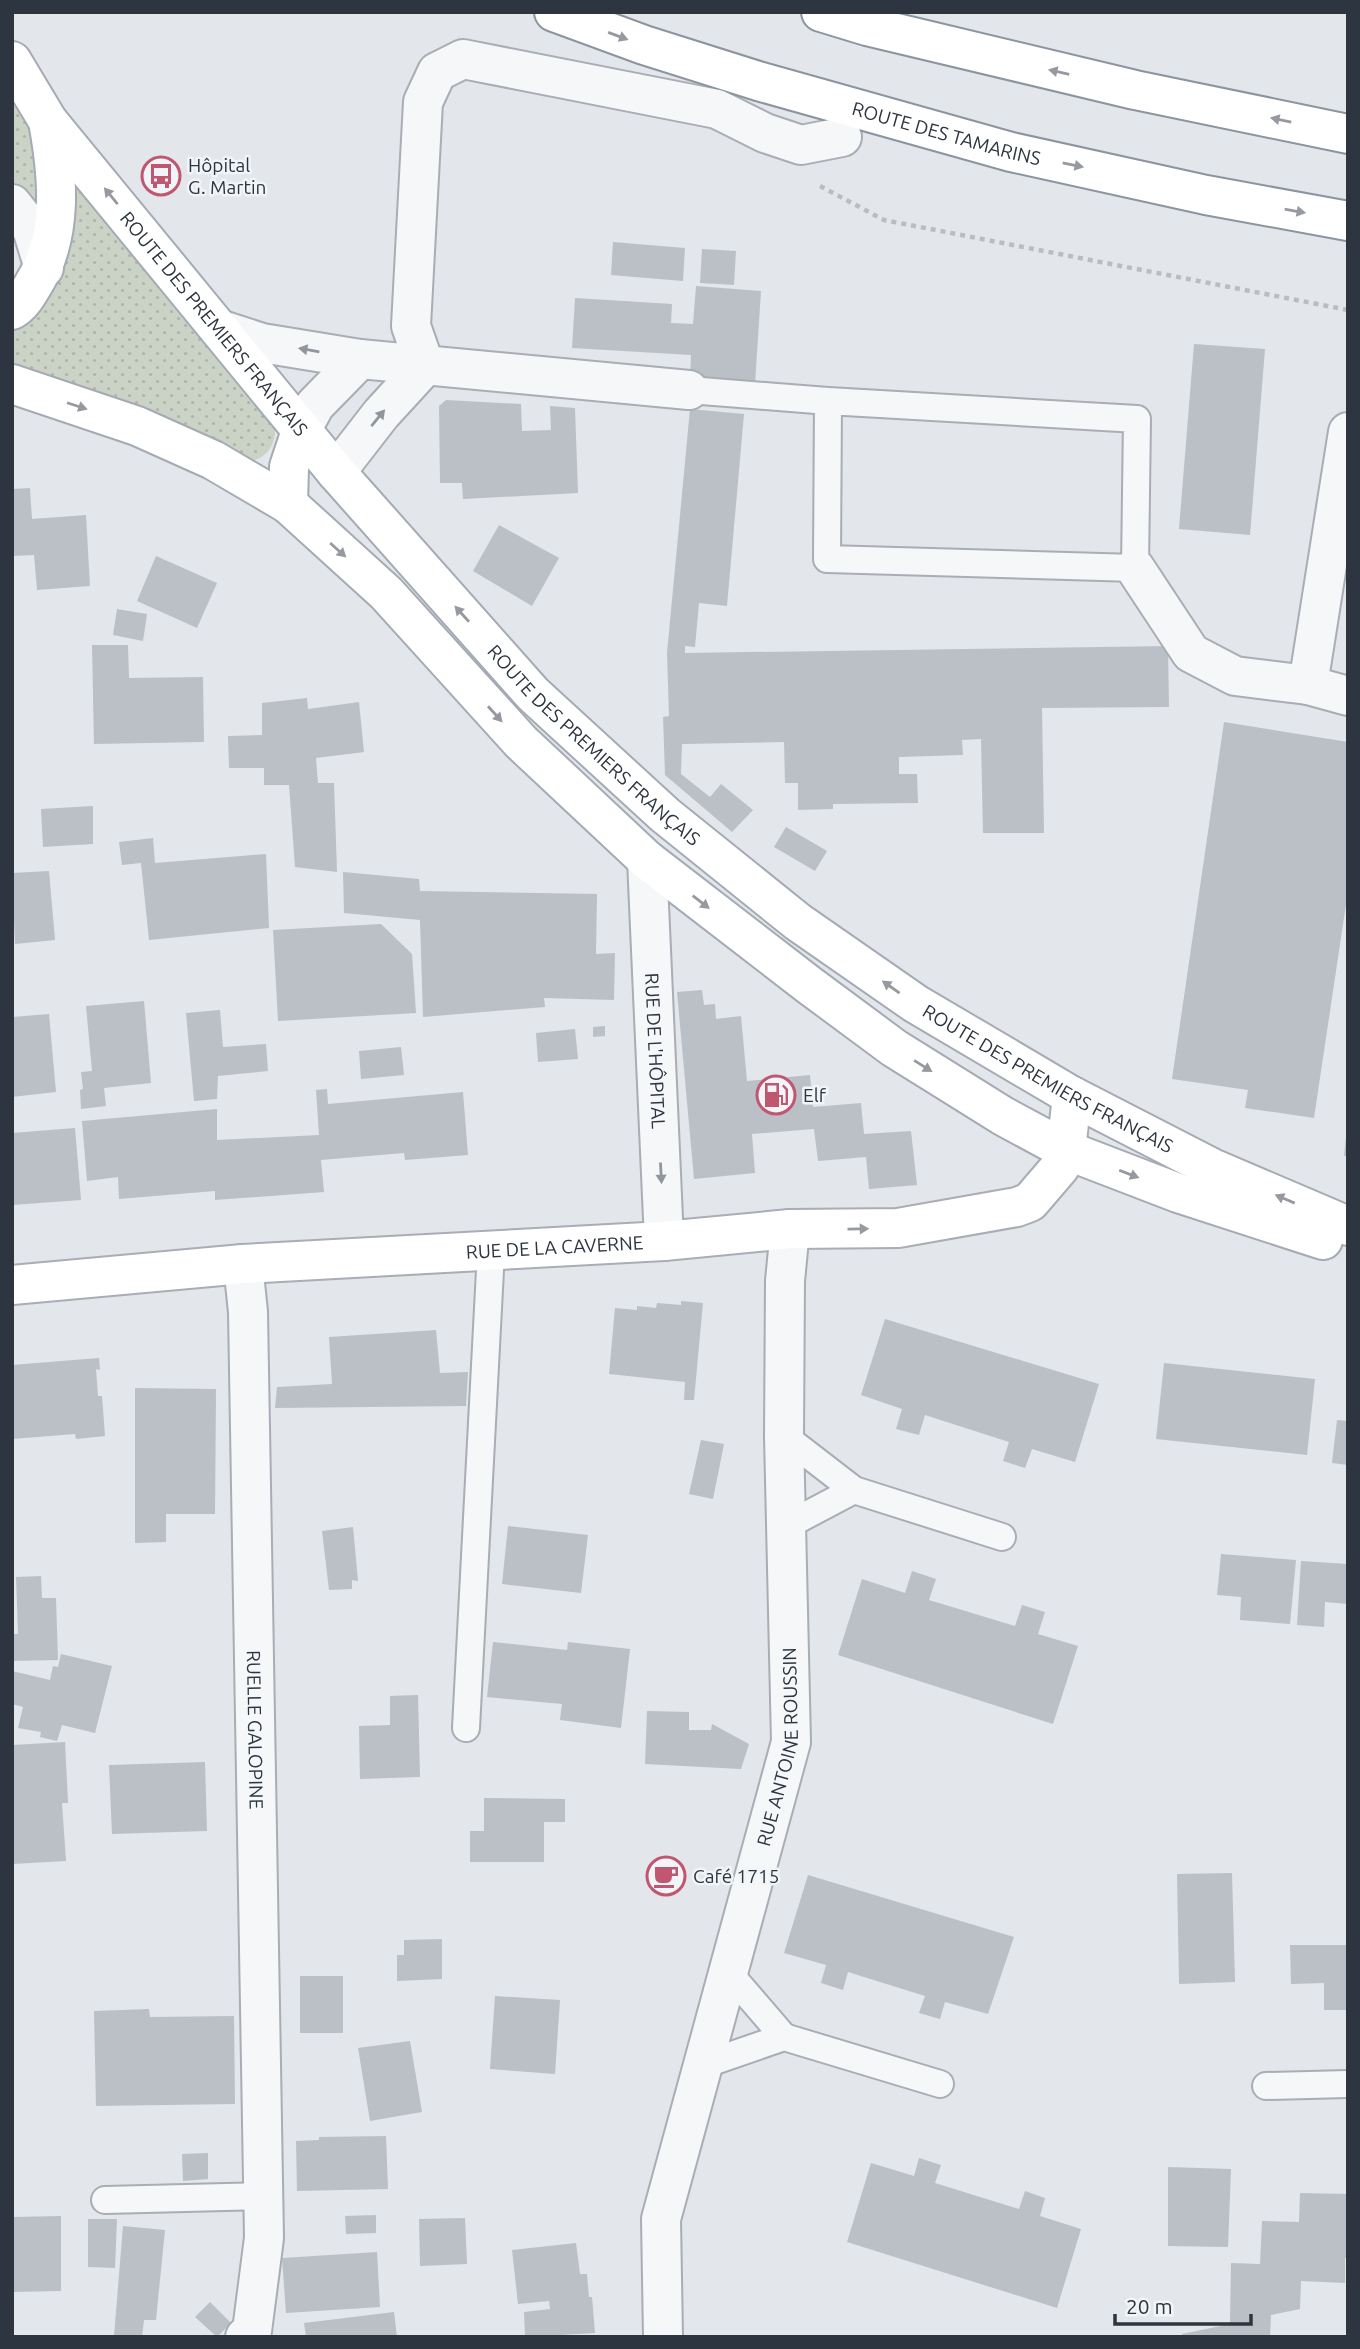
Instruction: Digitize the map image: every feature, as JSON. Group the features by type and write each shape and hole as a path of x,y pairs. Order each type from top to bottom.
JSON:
{"main road":[{"name":"ROUTE DES TAMARINS","path":"554,12 644,45 758,81 1011,152 1206,195 1348,221"},
{"path":"821,12 867,26 1135,90 1348,134"},
{"name":"ROUTE DES PREMIERS FRANÇAIS","path":"12,61 48,121 336,472 533,694 665,815 798,922 916,1004 1072,1096 1212,1168 1348,1226"},
{"path":"12,310 19,305 44,268 57,205 56,174 48,121"},
{"path":"12,384 137,426 213,460 288,504 386,593 521,742 647,860 894,1048 1003,1116 1066,1150 1178,1193 1348,1246"},
{"path":"288,504 289,467 301,430"},
{"path":"288,504 336,472"},
{"path":"1066,1150 1072,1096"},
{"name":"RUE DE LA CAVERNE","path":"12,1285 243,1264 664,1241 789,1229 898,1228 1017,1207 1030,1202 1060,1167 1066,1150"}],"street":[{"path":"425,366 411,326 423,102 437,72 463,59 717,108 765,133 801,145 842,137"},
{"path":"12,204 32,229 44,268"},
{"path":"219,329 262,343 360,359 689,390"},
{"path":"301,430 315,405 360,359"},
{"path":"336,472 381,414 425,366"},
{"path":"1308,685 1348,432"},
{"path":"1135,568 1191,653 1235,676 1308,685 1348,696"},
{"name":"RUE DE L'HÔPITAL","path":"647,860 664,1241"},
{"name":"RUE ANTOINE ROUSSIN","path":"663,2337 661,2219 790,1742 784,1436 785,1280 789,1229"},
{"name":"RUELLE GALOPINE","path":"243,1264 248,1312 264,2196 264,2238 252,2331 245,2337"}],"lane":[{"path":"689,390 1137,419 1135,568 827,559 828,401"},
{"path":"466,1728 491,1251"},
{"path":"784,1436 854,1490 1003,1537"},
{"path":"786,1527 854,1490"},
{"path":"728,1972 784,2037 940,2084"},
{"path":"703,2065 784,2037"},
{"path":"1266,2086 1348,2084"},
{"path":"106,2200 264,2196"}],"path":[{"path":"811,182 884,220 1348,310"}],"green space":[{"path":"12,90 37,150 41,220 12,188"},
{"path":"83,183 274,418 272,445 258,459 251,461 12,370 12,330 28,318 73,194"}],"building":[{"path":"613,242 685,248 683,281 611,275"},
{"path":"702,249 736,251 734,285 700,283"},
{"path":"696,286 761,291 755,384 690,380 691,355 572,348 575,298 672,304 671,323 693,324"},
{"path":"1194,344 1265,349 1250,535 1179,529"},
{"path":"446,400 521,404 522,431 551,430 550,406 575,408 578,493 463,499 462,483 440,483 439,406"},
{"path":"690,409 744,414 727,606 699,603 695,647 685,646 685,653 1168,646 1169,707 1042,708 1044,833 983,833 981,739 962,740 963,755 899,757 899,774 917,774 918,803 833,804 833,809 798,810 798,783 785,783 784,742 682,744 681,774 710,797 721,784 753,810 732,832 665,775 663,717 669,716 667,653"},
{"path":"30,488 32,519 86,515 90,586 37,590 34,555 12,556 12,489"},
{"path":"499,525 559,558 532,606 473,571"},
{"path":"156,556 217,583 197,628 137,601"},
{"path":"117,609 147,614 143,641 113,635"},
{"path":"92,645 128,645 129,678 203,677 204,742 94,744"},
{"path":"307,698 308,709 359,702 364,752 316,758 318,783 334,783 337,872 295,867 289,785 264,785 264,768 229,768 228,736 262,735 262,703"},
{"path":"1224,722 1348,742 1348,891 1314,1118 1245,1108 1248,1090 1172,1079"},
{"path":"93,806 93,844 43,847 41,809"},
{"path":"786,827 827,851 815,871 774,847"},
{"path":"153,838 155,863 266,854 269,928 149,940 141,863 122,865 119,842"},
{"path":"49,871 55,940 15,944 12,873"},
{"path":"343,872 419,879 420,891 597,894 596,954 615,953 614,1000 544,998 545,1007 423,1017 420,920 344,913"},
{"path":"381,924 412,954 416,1013 278,1021 273,930"},
{"path":"702,990 704,1005 715,1004 716,1019 741,1016 747,1081 810,1075 813,1107 861,1103 864,1134 911,1131 917,1185 869,1189 866,1157 818,1161 814,1129 752,1134 755,1173 694,1179 677,992"},
{"path":"144,1001 151,1083 104,1088 106,1106 81,1109 81,1072 92,1071 86,1006"},
{"path":"220,1010 223,1047 266,1044 268,1071 218,1076 217,1099 194,1101 186,1013"},
{"path":"49,1014 56,1092 12,1097 12,1017"},
{"path":"605,1026 605,1036 593,1037 593,1027"},
{"path":"575,1029 578,1059 538,1062 536,1033"},
{"path":"401,1047 404,1075 361,1079 359,1051"},
{"path":"327,1089 328,1104 463,1092 468,1155 405,1160 404,1153 321,1160 324,1192 215,1200 215,1191 119,1199 118,1177 87,1181 82,1121 217,1109 217,1140 319,1135 316,1090"},
{"path":"75,1128 81,1200 12,1205 12,1133"},
{"path":"1346,1137 1348,1156 1344,1156"},
{"path":"681,1301 703,1303 694,1400 684,1400 685,1382 609,1374 615,1308 656,1308 657,1303 681,1305"},
{"path":"885,1319 1099,1384 1075,1462 1032,1449 1025,1468 1003,1461 1009,1442 925,1415 919,1435 896,1429 902,1409 861,1395"},
{"path":"436,1330 440,1373 468,1372 466,1406 275,1408 277,1387 332,1384 329,1337"},
{"path":"99,1358 100,1370 96,1369 98,1396 102,1396 105,1436 76,1439 75,1434 12,1439 12,1365"},
{"path":"1164,1363 1315,1379 1307,1455 1156,1439"},
{"path":"135,1388 216,1389 215,1514 166,1514 166,1542 135,1543"},
{"path":"1337,1420 1348,1421 1348,1465 1332,1463"},
{"path":"701,1440 724,1444 713,1499 689,1494"},
{"path":"508,1526 588,1535 581,1593 502,1584"},
{"path":"353,1527 358,1581 352,1580 352,1589 329,1590 322,1531"},
{"path":"1221,1554 1296,1560 1290,1624 1240,1620 1241,1597 1217,1595"},
{"path":"1301,1561 1348,1564 1348,1604 1325,1602 1324,1627 1297,1625"},
{"path":"912,1571 936,1579 929,1600 1015,1626 1022,1605 1045,1612 1038,1634 1078,1646 1053,1724 838,1655 862,1579 905,1593"},
{"path":"41,1576 42,1598 56,1598 58,1660 12,1661 12,1634 18,1634 16,1577"},
{"path":"493,1642 567,1650 568,1642 630,1649 621,1728 560,1720 562,1704 487,1697"},
{"path":"61,1654 112,1666 95,1733 62,1725 57,1741 40,1737 41,1732 18,1728 23,1707 12,1704 12,1671 50,1680 53,1666 58,1667"},
{"path":"418,1695 420,1777 360,1779 359,1726 390,1725 390,1696"},
{"path":"647,1711 689,1712 689,1730 711,1730 712,1724 749,1744 741,1769 645,1764"},
{"path":"65,1742 68,1803 62,1803 66,1861 12,1864 12,1745"},
{"path":"205,1762 207,1831 112,1834 109,1765"},
{"path":"484,1798 565,1799 565,1822 544,1822 544,1862 470,1862 470,1831 484,1831"},
{"path":"1232,1873 1235,1982 1179,1984 1177,1874"},
{"path":"808,1875 1014,1937 988,2014 945,2002 940,2019 919,2013 925,1996 848,1972 843,1990 821,1983 826,1965 784,1953"},
{"path":"442,1939 442,1979 397,1981 397,1955 404,1955 404,1940"},
{"path":"1290,1945 1348,1945 1348,2010 1324,2010 1324,1983 1291,1984"},
{"path":"300,1976 343,1976 343,2033 300,2033"},
{"path":"495,1996 560,2000 555,2074 490,2069"},
{"path":"149,2009 150,2017 234,2016 235,2104 96,2106 94,2011"},
{"path":"410,2041 422,2112 370,2121 358,2048"},
{"path":"386,2136 388,2189 297,2191 296,2141 319,2140 319,2137"},
{"path":"208,2153 208,2179 183,2181 182,2154"},
{"path":"919,2158 941,2165 935,2183 1019,2209 1025,2191 1045,2198 1040,2216 1081,2229 1057,2308 847,2242 871,2163 914,2176"},
{"path":"1168,2167 1231,2169 1228,2247 1168,2246"},
{"path":"1300,2193 1348,2194 1348,2258 1345,2258 1345,2283 1301,2281 1300,2309 1271,2315 1270,2337 1182,2337 1182,2334 1230,2324 1231,2263 1260,2264 1262,2221 1299,2222"},
{"path":"376,2215 376,2233 346,2234 345,2216"},
{"path":"61,2216 61,2291 12,2292 12,2217"},
{"path":"465,2218 467,2264 420,2266 419,2219"},
{"path":"88,2219 117,2219 115,2268 88,2267"},
{"path":"123,2226 165,2230 156,2320 144,2320 142,2337 114,2336"},
{"path":"576,2243 580,2274 587,2274 589,2297 592,2297 595,2333 525,2337 524,2312 550,2309 549,2301 518,2304 512,2250"},
{"path":"377,2252 380,2307 286,2313 282,2258"},
{"path":"210,2302 231,2323 217,2337 195,2317"},
{"path":"394,2312 397,2337 306,2337 304,2323"}],"place":[{"name":"Hôpital G. Martin","path":"161,176"},
{"name":"Elf","path":"776,1095"},
{"name":"Café 1715","path":"666,1876"}]}
